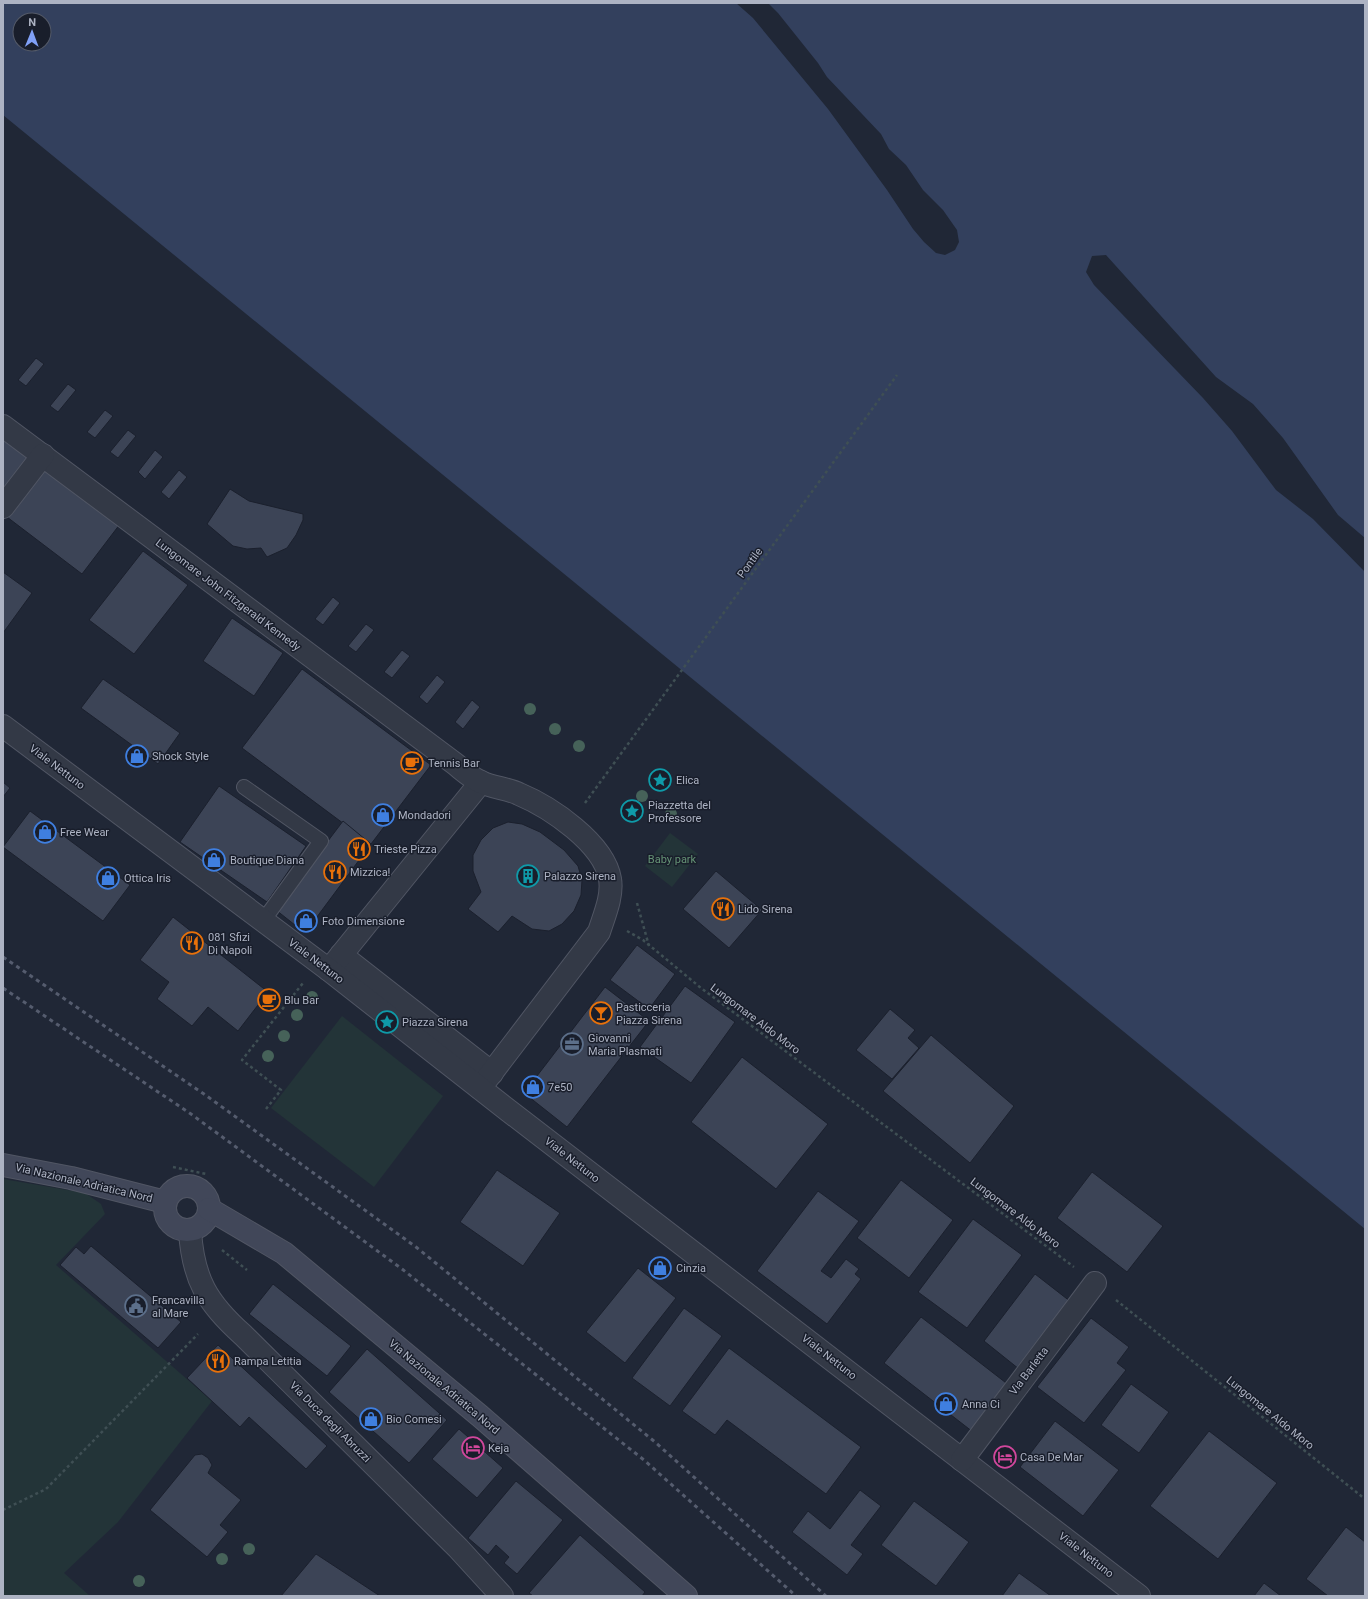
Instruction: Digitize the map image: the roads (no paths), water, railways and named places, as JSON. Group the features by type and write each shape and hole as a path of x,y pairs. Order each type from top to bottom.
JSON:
{"main road":[{"name":"Via Nazionale Adriatica Nord","path":"3,1165 70,1178 165,1202"},
{"path":"187,1186 193,1187 203,1193 209,1209 208,1216 201,1226 190,1231 182,1230 170,1223 166,1217 165,1202 171,1192 187,1186"},
{"name":"Via Nazionale Adriatica Nord","path":"209,1209 284,1252 480,1416 686,1596"}],"street":[{"name":"Lungomare John Fitzgerald Kennedy","path":"3,426 480,782"},
{"path":"3,507 43,455"},
{"name":"Viale Nettuno","path":"3,726 263,921 330,962 486,1081 962,1460 1139,1596"},
{"path":"330,962 480,782 518,793 565,821 594,846 607,869 610,880 608,906 599,932 486,1081"},
{"name":"Via Duca degli Abruzzi","path":"190,1231 191,1250 203,1288 221,1315 458,1548 502,1596"},
{"name":"Via Barletta","path":"962,1460 1095,1283"}],"lane":[{"path":"244,787 321,841 263,921"}],"water":[{"path":"3,3 1365,3 1365,1229 3,115"}],"railway":[{"path":"3,957 204,1094 416,1247 655,1442 826,1596"},
{"path":"3,988 191,1114 402,1269 644,1460 796,1596"}],"place":[{"name":"Shock Style","path":"137,756"},
{"name":"Tennis Bar","path":"412,763"},
{"name":"Elica","path":"660,780"},
{"name":"Piazzetta del Professore","path":"632,811"},
{"name":"Mondadori","path":"383,815"},
{"name":"Free Wear","path":"45,832"},
{"name":"Trieste Pizza","path":"359,849"},
{"name":"Boutique Diana","path":"214,860"},
{"name":"Mizzica!","path":"335,872"},
{"name":"Palazzo Sirena","path":"528,876"},
{"name":"Ottica Iris","path":"108,878"},
{"name":"Lido Sirena","path":"723,909"},
{"name":"Foto Dimensione","path":"306,921"},
{"name":"081 Sfizi Di Napoli","path":"192,943"},
{"name":"Blu Bar","path":"269,1000"},
{"name":"Pasticceria Piazza Sirena","path":"601,1013"},
{"name":"Piazza Sirena","path":"387,1022"},
{"name":"Giovanni Maria Plasmati","path":"572,1044"},
{"name":"7e50","path":"533,1087"},
{"name":"Cinzia","path":"660,1268"},
{"name":"Francavilla al Mare","path":"136,1306"},
{"name":"Rampa Letitia","path":"218,1361"},
{"name":"Anna Ci","path":"946,1404"},
{"name":"Bio Comesi","path":"371,1419"},
{"name":"Keja","path":"473,1448"},
{"name":"Casa De Mar","path":"1005,1457"}],"park label":[{"name":"Baby park","path":"672,859"}]}
